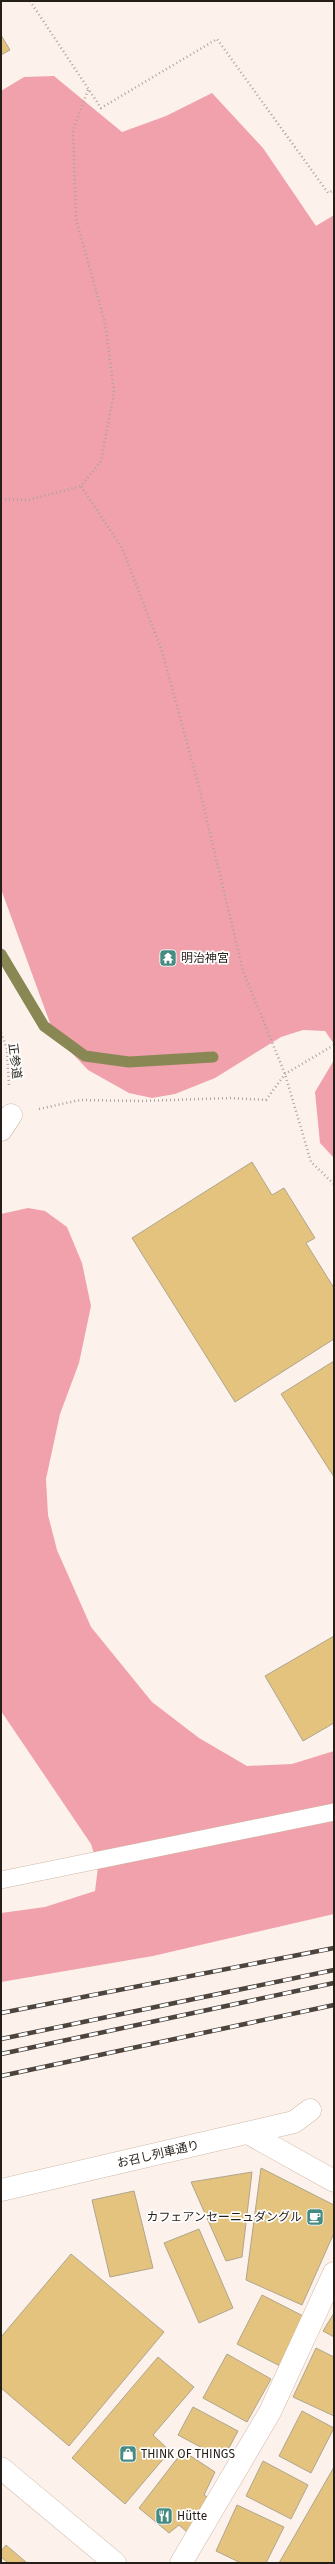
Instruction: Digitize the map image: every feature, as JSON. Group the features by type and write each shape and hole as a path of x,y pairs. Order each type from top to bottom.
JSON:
{"street":[{"name":"お召し列車通り","path":"1,2190 294,2122 310,2110"},
{"path":"248,2133 334,2181"},
{"path":"181,2563 270,2412 334,2273"},
{"path":"1,2468 115,2563"}],"lane":[{"path":"1,1880 334,1812"}],"path":[{"path":"30,1 88,90 102,108 217,39 328,193 334,190"},
{"path":"1,499 28,500 81,486 101,461 114,392 105,323 76,219 73,130 88,90"},
{"path":"81,486 122,548 162,652 199,787 243,971 285,1074 311,1162 334,1184"},
{"name":"正参道","path":"1,1033 7,1049 6,1122"},
{"path":"6,1122 80,1100 142,1101 231,1098 266,1100 285,1074 334,1045"}],"shaded area":[{"path":"54,76 122,132 166,116 212,93 263,148 316,226 334,215 334,1044 325,1031 303,1030 281,1037 215,1078 175,1094 152,1098 129,1093 88,1070 54,1034 1,889 1,91 24,77"},
{"path":"334,1060 334,1158 320,1143 315,1092"},
{"path":"28,1208 45,1211 67,1227 82,1263 91,1306 79,1363 60,1414 46,1479 48,1515 57,1550 91,1627 152,1702 199,1738 247,1766 292,1764 334,1751 334,1914 153,1956 1,1982 1,1913 45,1907 95,1891 98,1867 91,1844 1,1711 1,1214"}],"building":[{"path":"1,35 10,50 1,55"},
{"path":"252,1162 272,1195 284,1188 315,1238 306,1243 334,1288 334,1339 235,1402 132,1238"},
{"path":"334,1361 334,1477 281,1394"},
{"path":"334,1636 334,1723 303,1741 265,1676"},
{"path":"261,2168 334,2205 334,2233 302,2305 246,2280"},
{"path":"252,2172 242,2257 226,2261 191,2182"},
{"path":"134,2191 153,2268 110,2277 92,2200"},
{"path":"199,2229 233,2308 199,2323 164,2243"},
{"path":"71,2254 164,2332 69,2446 1,2388 1,2337"},
{"path":"262,2295 307,2318 282,2367 237,2344"},
{"path":"334,2313 334,2337 323,2331"},
{"path":"316,2348 334,2357 334,2416 293,2397"},
{"path":"227,2354 271,2379 247,2422 203,2398"},
{"path":"158,2357 194,2387 153,2435 170,2451 125,2504 72,2458"},
{"path":"193,2407 238,2431 223,2459 178,2435"},
{"path":"302,2411 334,2428 311,2473 279,2456"},
{"path":"183,2451 215,2472 204,2495 212,2500 187,2532 179,2525 169,2533 139,2508"},
{"path":"263,2461 308,2485 291,2519 246,2496"},
{"path":"334,2467 334,2563 279,2563"},
{"path":"237,2505 284,2527 266,2563 241,2563 216,2551"},
{"path":"6,2545 27,2563 8,2563 1,2557 1,2551"}],"waterway":[{"path":"1,954 44,1026 85,1056 129,1062 213,1057"}],"railway":[{"path":"1,2013 334,1948"},
{"path":"1,2039 334,1970"},
{"path":"1,2054 334,1983"},
{"path":"1,2076 334,2005"}],"place":[{"name":"明治神宮","path":"168,958"},
{"name":"カフェアンセーニュダングル","path":"315,2217"},
{"name":"THINK OF THINGS","path":"128,2454"},
{"name":"Hütte","path":"164,2516"}]}
